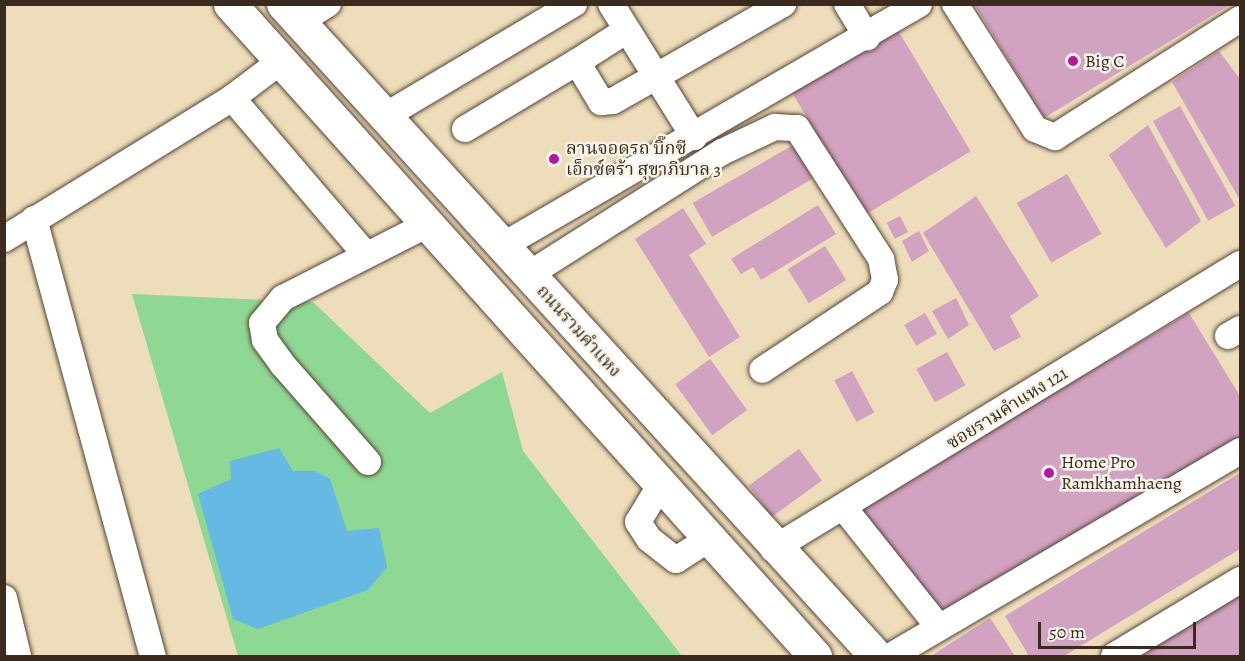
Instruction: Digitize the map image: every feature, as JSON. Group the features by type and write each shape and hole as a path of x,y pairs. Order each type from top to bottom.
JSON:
{"main road":[{"path":"230,4 815,657"},
{"name":"ถนนรามคำแหง","path":"291,13 773,549 876,657"}],"street":[{"path":"291,13 328,4"},
{"path":"385,116 574,4"},
{"path":"611,4 694,137"},
{"path":"577,62 605,104 783,4"},
{"path":"847,4 867,38"},
{"path":"502,246 867,38 919,4"},
{"path":"955,4 1035,129 1055,137 1240,18"},
{"path":"465,129 627,30"},
{"path":"4,239 232,98 281,61"},
{"path":"232,98 366,255"},
{"path":"528,274 722,152 775,127 797,128 881,259 885,280 880,292 762,370"},
{"path":"34,219 153,657"},
{"path":"368,462 283,364 265,340 261,323 283,298 428,224"},
{"name":"ซอยรามคำแหง 121","path":"773,549 1240,264"},
{"path":"891,657 938,626 1240,451"},
{"path":"661,484 638,522 649,539 676,560 708,539"},
{"path":"843,508 938,626"},
{"path":"1114,657 1240,580"},
{"path":"4,598 18,657"}],"green space":[{"path":"132,294 313,302 430,413 502,372 523,451 682,656 238,656"}],"water":[{"path":"279,448 293,471 315,471 330,479 347,531 379,528 387,567 368,590 258,629 233,619 198,494 231,479 230,461"}],"building":[{"name":"Big C","path":"974,4 1231,4 1044,118"},
{"path":"896,27 971,151 865,215 791,90"},
{"path":"1219,51 1240,79 1240,200 1172,82"},
{"path":"1180,106 1235,206 1208,221 1153,121"},
{"path":"1148,125 1201,221 1166,248 1109,155"},
{"path":"793,145 812,179 712,237 693,203"},
{"path":"1067,174 1102,234 1051,263 1017,203"},
{"path":"976,196 1039,296 1010,316 1021,337 994,351 923,233"},
{"path":"818,205 836,234 761,280 753,267 741,274 731,259"},
{"path":"683,208 706,244 689,255 740,337 709,357 635,239"},
{"path":"900,216 908,232 895,239 887,223"},
{"path":"919,231 929,251 912,262 902,241"},
{"path":"825,246 846,280 809,303 788,269"},
{"path":"956,298 969,325 948,339 932,311"},
{"path":"925,313 937,334 916,346 904,325"},
{"name":"Home Pro Ramkhamhaeng","path":"1189,313 1240,396 1240,437 943,615 857,509"},
{"path":"947,352 965,385 935,402 916,369"},
{"path":"710,359 747,410 712,435 675,384"},
{"path":"852,371 874,412 856,422 834,380"},
{"path":"799,449 822,481 772,517 749,485"},
{"path":"1240,473 1240,549 1064,656 1029,656 1005,616"},
{"path":"1240,588 1240,656 1128,656"},
{"path":"990,618 1015,656 931,656"}],"place":[{"name":"Big C","path":"1073,61"},
{"name":"ลานจอดรถ บิ๊กซี เอ็กซ์ตร้า สุขาภิบาล 3","path":"554,159"},
{"name":"Home Pro Ramkhamhaeng","path":"1049,473"}]}
